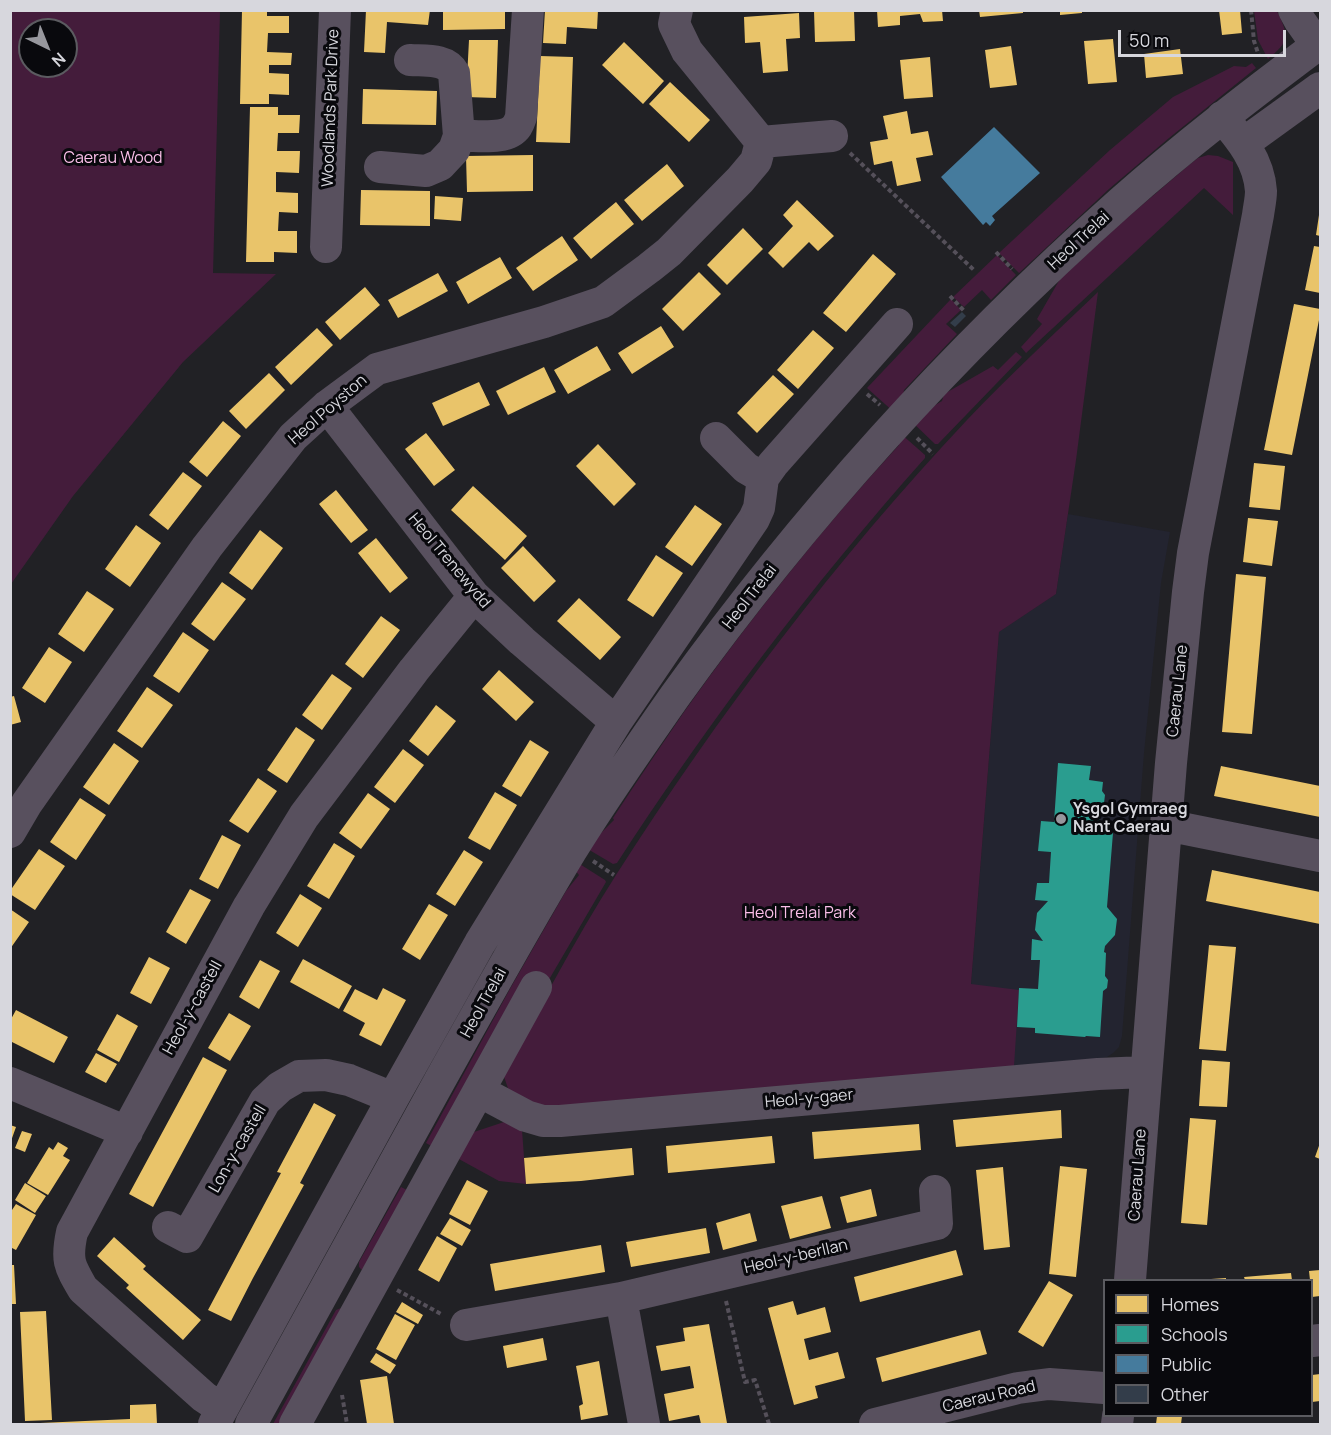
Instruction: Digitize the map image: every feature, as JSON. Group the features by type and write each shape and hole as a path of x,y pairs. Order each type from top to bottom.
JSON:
{"street":[{"name":"Woodlands Park Drive","path":"326,247 320,205 335,10"},
{"path":"459,136 501,136 517,127 521,117 528,10"},
{"path":"677,10 674,24 687,51 761,142 832,136"},
{"path":"1294,10 1319,44"},
{"name":"Heol Trelai","path":"251,1425 492,988 573,849 672,700 717,639 840,485 968,347 1107,214 1222,117 1319,44"},
{"path":"380,167 426,171 440,165 447,158 454,150 459,136 452,69 446,64 410,60"},
{"path":"1244,143 1320,88"},
{"name":"Caerau Lane","path":"1130,1279 1145,1072 1188,592 1193,552 1261,193 1259,174 1252,157 1244,143 1222,117"},
{"name":"Heol Poyston","path":"10,832 19,799 207,547 293,437 327,406 377,369 603,303 669,252 740,180 756,161 761,142"},
{"path":"716,438 746,468 763,478 897,324"},
{"name":"Heol Trenewydd","path":"327,406 474,596 522,641 616,722"},
{"name":"Heol Trelai","path":"218,1417 480,943 616,722 754,519 759,508 763,478"},
{"name":"Heol-y-castell","path":"218,1417 204,1397 82,1289 70,1267 68,1250 72,1232 249,906 304,816 414,670 474,596"},
{"path":"1166,825 1320,856"},
{"path":"295,1425 536,987"},
{"name":"Heol-y-gaer","path":"479,1090 526,1116 543,1121 560,1121 1098,1074 1145,1072"},
{"name":"Lon-y-castell","path":"168,1227 187,1238 265,1101 280,1087 299,1076 326,1075 349,1080 393,1098"},
{"path":"10,1083 127,1132"},
{"name":"Heol-y-berllan","path":"466,1325 621,1298 937,1224 935,1191"},
{"path":"332,1277 371,1287"},
{"path":"621,1298 644,1425"},
{"name":"Caerau Road","path":"875,1425 1018,1388 1049,1384 1103,1388"}],"path":[{"path":"1251,10 1254,41 1261,60"},
{"path":"832,136 975,271"},
{"path":"950,296 966,312"},
{"path":"720,1275 746,1382 755,1380 769,1425"},
{"path":"371,1287 466,1325"}],"shaded area":[{"name":"Ysgol Gymraeg Nant Caerau","path":"1068,514 1170,532 1161,583 1144,753 1122,1036 1119,1047 1107,1057 1014,1066 971,985 999,632 1056,594"}],"green space":[{"name":"Caerau Wood","path":"11,10 220,11 213,273 276,274 183,362 73,496 11,584"},
{"path":"1254,11 1277,11 1284,27 1284,42 1268,59 1258,40"},
{"path":"1252,63 1256,68 1109,189 1019,273 999,253 1110,150 1173,97 1234,66 1246,67"},
{"path":"1208,155 1233,162 1233,215 1204,188 1026,353 1021,347 1042,324 1037,319 1060,279 1189,165 1198,158"},
{"path":"997,255 1016,275 991,300 982,290 964,307 953,297"},
{"name":"Heol Trelai Park","path":"1098,292 1056,594 999,632 971,984 1019,990 1014,1066 545,1112 509,1091 503,1074 586,924 655,815 738,697 825,583 918,473 999,387"},
{"path":"951,299 961,310 946,324 957,334 904,390 901,408 895,413 867,388"},
{"path":"1016,352 1022,357 938,444 935,444 910,420 942,401 944,394 993,366 998,370"},
{"path":"900,433 925,455 925,458 842,555 763,655 688,757 617,863 613,864 586,848 614,820 613,818 684,712 761,609 842,509 899,445 896,440"},
{"path":"575,861 606,882 547,983 437,1149 426,1143 511,987 566,891 579,875 574,869"},
{"path":"507,1121 522,1130 526,1184 499,1181 457,1158 471,1133"},
{"path":"401,1187 413,1193 362,1270 359,1262"},
{"path":"341,1308 287,1424 273,1424 336,1310"}],"building: Homes":[{"path":"242,10 267,10 267,16 289,16 289,33 268,33 267,52 292,53 291,65 269,65 269,73 289,74 289,95 269,94 269,104 240,104"},
{"path":"366,10 430,10 428,25 387,22 385,53 364,52"},
{"path":"443,10 505,10 505,29 443,30"},
{"path":"545,10 598,10 597,29 567,27 566,44 543,43"},
{"path":"854,10 855,41 815,42 814,11"},
{"path":"877,10 942,10 943,21 923,22 920,14 900,16 900,25 878,27"},
{"path":"979,10 1023,10 1023,13 980,17"},
{"path":"1060,10 1082,10 1082,13 1060,15"},
{"path":"1219,10 1240,10 1242,33 1222,35"},
{"path":"799,13 800,38 786,39 788,71 763,73 760,42 745,43 744,17"},
{"path":"1113,39 1117,82 1088,84 1084,41"},
{"path":"469,40 498,40 496,98 466,97"},
{"path":"624,42 664,81 643,104 602,65"},
{"path":"1011,46 1017,85 990,88 985,50"},
{"path":"1180,49 1183,74 1146,78 1144,54"},
{"path":"540,56 573,57 570,143 536,142"},
{"path":"930,57 933,97 904,99 900,60"},
{"path":"670,82 710,120 689,142 649,104"},
{"path":"363,89 437,91 436,125 362,124"},
{"path":"250,107 278,107 278,115 300,115 299,133 278,133 277,151 300,151 299,173 276,172 276,192 298,193 298,213 279,212 278,231 297,231 297,253 274,252 274,262 246,262"},
{"path":"907,111 911,134 928,131 933,155 916,158 921,181 897,186 892,161 874,165 870,142 888,139 883,116"},
{"path":"533,155 533,191 467,192 466,156"},
{"path":"667,164 684,186 642,221 624,200"},
{"path":"361,190 430,191 430,226 360,225"},
{"path":"435,196 463,198 461,221 434,219"},
{"path":"797,200 834,236 818,251 809,242 783,268 768,253 793,226 783,215"},
{"path":"616,202 634,224 591,259 573,238"},
{"path":"1320,215 1320,236 1316,235"},
{"path":"743,228 763,249 727,285 707,265"},
{"path":"562,236 578,260 533,291 516,268"},
{"path":"1314,246 1320,247 1320,293 1305,290"},
{"path":"873,254 896,274 846,332 823,313"},
{"path":"500,257 512,278 468,304 456,282"},
{"path":"699,272 721,294 683,331 662,309"},
{"path":"438,273 448,291 398,318 388,300"},
{"path":"365,287 380,305 340,340 325,322"},
{"path":"1294,304 1320,309 1320,315 1292,455 1264,450"},
{"path":"661,326 674,347 632,374 618,353"},
{"path":"317,328 333,345 291,385 275,367"},
{"path":"813,330 834,348 798,389 777,370"},
{"path":"597,346 611,370 568,394 554,370"},
{"path":"544,367 556,392 508,415 496,391"},
{"path":"269,373 285,390 246,429 229,411"},
{"path":"773,375 794,394 757,433 737,413"},
{"path":"479,382 490,405 443,426 432,403"},
{"path":"223,421 241,436 207,477 189,462"},
{"path":"426,433 455,470 434,486 405,449"},
{"path":"598,444 636,484 614,506 576,466"},
{"path":"1254,463 1285,466 1280,510 1249,507"},
{"path":"183,472 202,486 168,530 149,515"},
{"path":"473,486 527,536 505,560 451,510"},
{"path":"336,490 368,530 351,543 319,504"},
{"path":"695,505 722,524 692,566 665,547"},
{"path":"1248,518 1278,521 1272,566 1243,562"},
{"path":"136,525 161,543 130,587 105,569"},
{"path":"260,530 283,548 252,590 229,573"},
{"path":"376,538 408,578 390,593 358,553"},
{"path":"523,546 556,581 534,602 501,568"},
{"path":"656,555 683,573 653,617 627,600"},
{"path":"1236,574 1266,577 1252,734 1222,732"},
{"path":"222,582 246,599 214,641 191,624"},
{"path":"87,591 114,609 84,652 58,634"},
{"path":"579,598 621,637 600,660 557,621"},
{"path":"381,616 400,630 363,678 345,664"},
{"path":"183,632 209,650 179,693 153,676"},
{"path":"49,647 72,662 45,703 22,688"},
{"path":"499,670 534,702 516,721 482,689"},
{"path":"332,674 352,688 322,730 302,715"},
{"path":"147,687 173,705 142,748 117,731"},
{"path":"14,696 21,722 10,725 10,697"},
{"path":"436,705 456,721 428,756 409,741"},
{"path":"296,727 315,740 287,783 267,770"},
{"path":"530,740 549,752 521,797 502,786"},
{"path":"114,743 139,761 109,805 83,787"},
{"path":"403,749 424,765 395,803 374,787"},
{"path":"1221,766 1320,786 1320,817 1214,796"},
{"path":"258,778 277,791 248,833 229,821"},
{"path":"495,792 517,805 490,850 468,838"},
{"path":"368,793 390,809 361,849 339,833"},
{"path":"80,798 106,815 76,860 50,842"},
{"path":"222,835 241,845 218,889 199,879"},
{"path":"334,843 355,856 329,899 307,886"},
{"path":"39,849 65,866 35,910 10,894 10,891"},
{"path":"464,850 483,862 455,906 436,894"},
{"path":"1212,870 1320,892 1320,924 1206,901"},
{"path":"190,889 211,900 186,944 166,932"},
{"path":"300,894 322,908 298,947 276,933"},
{"path":"429,904 448,915 420,960 402,949"},
{"path":"10,909 29,922 10,949"},
{"path":"1209,945 1236,947 1226,1051 1199,1049"},
{"path":"149,957 170,968 151,1004 130,993"},
{"path":"303,959 352,986 339,1009 290,982"},
{"path":"260,960 280,971 259,1009 239,997"},
{"path":"383,988 406,1000 381,1046 359,1035 365,1023 343,1011 355,989 377,1000"},
{"path":"16,1010 68,1037 54,1063 10,1041 10,1021"},
{"path":"229,1013 251,1026 230,1061 208,1048"},
{"path":"117,1014 138,1026 119,1062 97,1050"},
{"path":"96,1053 117,1064 106,1083 85,1072"},
{"path":"203,1057 227,1070 153,1207 129,1194"},
{"path":"1202,1060 1230,1062 1227,1107 1199,1106"},
{"path":"314,1103 336,1115 300,1183 304,1185 231,1321 208,1310 281,1173 277,1172"},
{"path":"1061,1110 1062,1138 956,1147 953,1120"},
{"path":"1190,1118 1216,1120 1207,1225 1181,1223"},
{"path":"919,1124 921,1150 814,1159 812,1132"},
{"path":"10,1125 16,1127 11,1141 10,1141"},
{"path":"22,1131 32,1134 25,1152 15,1148"},
{"path":"772,1136 775,1163 668,1173 666,1146"},
{"path":"58,1142 68,1148 63,1156 70,1160 48,1195 27,1183 49,1147 53,1150"},
{"path":"1320,1143 1320,1159 1315,1157"},
{"path":"632,1148 634,1175 526,1184 524,1158"},
{"path":"1060,1166 1087,1169 1076,1277 1049,1274"},
{"path":"1003,1167 1010,1247 984,1250 976,1170"},
{"path":"467,1180 488,1191 470,1225 449,1214"},
{"path":"25,1183 46,1196 35,1213 15,1200"},
{"path":"871,1189 877,1216 847,1223 840,1197"},
{"path":"822,1196 831,1228 790,1239 781,1206"},
{"path":"16,1204 36,1215 16,1250 10,1247 10,1213"},
{"path":"750,1213 757,1241 723,1250 716,1223"},
{"path":"450,1218 471,1230 462,1246 440,1234"},
{"path":"706,1228 710,1253 631,1267 626,1242"},
{"path":"437,1236 457,1248 439,1282 418,1270"},
{"path":"114,1237 146,1266 143,1269 201,1320 183,1340 126,1288 129,1285 97,1256"},
{"path":"601,1245 605,1272 495,1291 490,1264"},
{"path":"956,1250 963,1275 860,1302 854,1277"},
{"path":"10,1265 14,1265 16,1304 10,1304"},
{"path":"1320,1270 1320,1296 1313,1297 1313,1279 1310,1279 1309,1271"},
{"path":"1291,1273 1292,1279 1245,1279 1244,1277"},
{"path":"1049,1281 1073,1295 1043,1347 1018,1332"},
{"path":"793,1301 797,1315 825,1307 831,1332 804,1339 809,1360 838,1352 845,1378 815,1386 818,1398 794,1405 768,1308"},
{"path":"402,1302 423,1315 418,1324 396,1312"},
{"path":"46,1311 52,1420 25,1421 20,1312"},
{"path":"395,1314 415,1325 396,1360 376,1349"},
{"path":"709,1324 727,1423 701,1424 699,1415 669,1421 664,1394 694,1388 690,1366 661,1371 656,1346 685,1341 683,1328"},
{"path":"980,1330 987,1354 882,1382 876,1358"},
{"path":"543,1338 547,1360 507,1368 503,1346"},
{"path":"376,1353 396,1365 390,1374 370,1362"},
{"path":"599,1361 608,1415 581,1420 579,1406 583,1404 576,1366"},
{"path":"1320,1374 1320,1401 1313,1402 1313,1375"},
{"path":"387,1376 394,1424 367,1424 360,1380"},
{"path":"156,1404 157,1424 40,1424 130,1419 130,1405"},
{"path":"1157,1417 1182,1417 1181,1424 1156,1424"}],"building: Schools":[{"path":"1058,763 1091,766 1089,780 1103,782 1102,791 1105,795 1099,824 1108,825 1108,833 1113,833 1107,907 1117,919 1115,935 1105,946 1104,952 1106,953 1105,976 1108,980 1107,988 1103,991 1100,1037 1035,1033 1035,1028 1017,1027 1019,988 1038,989 1040,960 1031,960 1032,939 1043,941 1035,930 1037,913 1048,901 1035,900 1037,883 1049,883 1051,852 1038,851 1041,821 1054,822"}],"building: Public":[{"path":"994,127 1040,173 992,216 995,220 990,226 986,222 983,225 941,177"}],"building: Other":[{"path":"962,312 966,316 955,327 950,323"}],"place":[{"name":"Ysgol Gymraeg Nant Caerau","path":"1061,819"}]}
